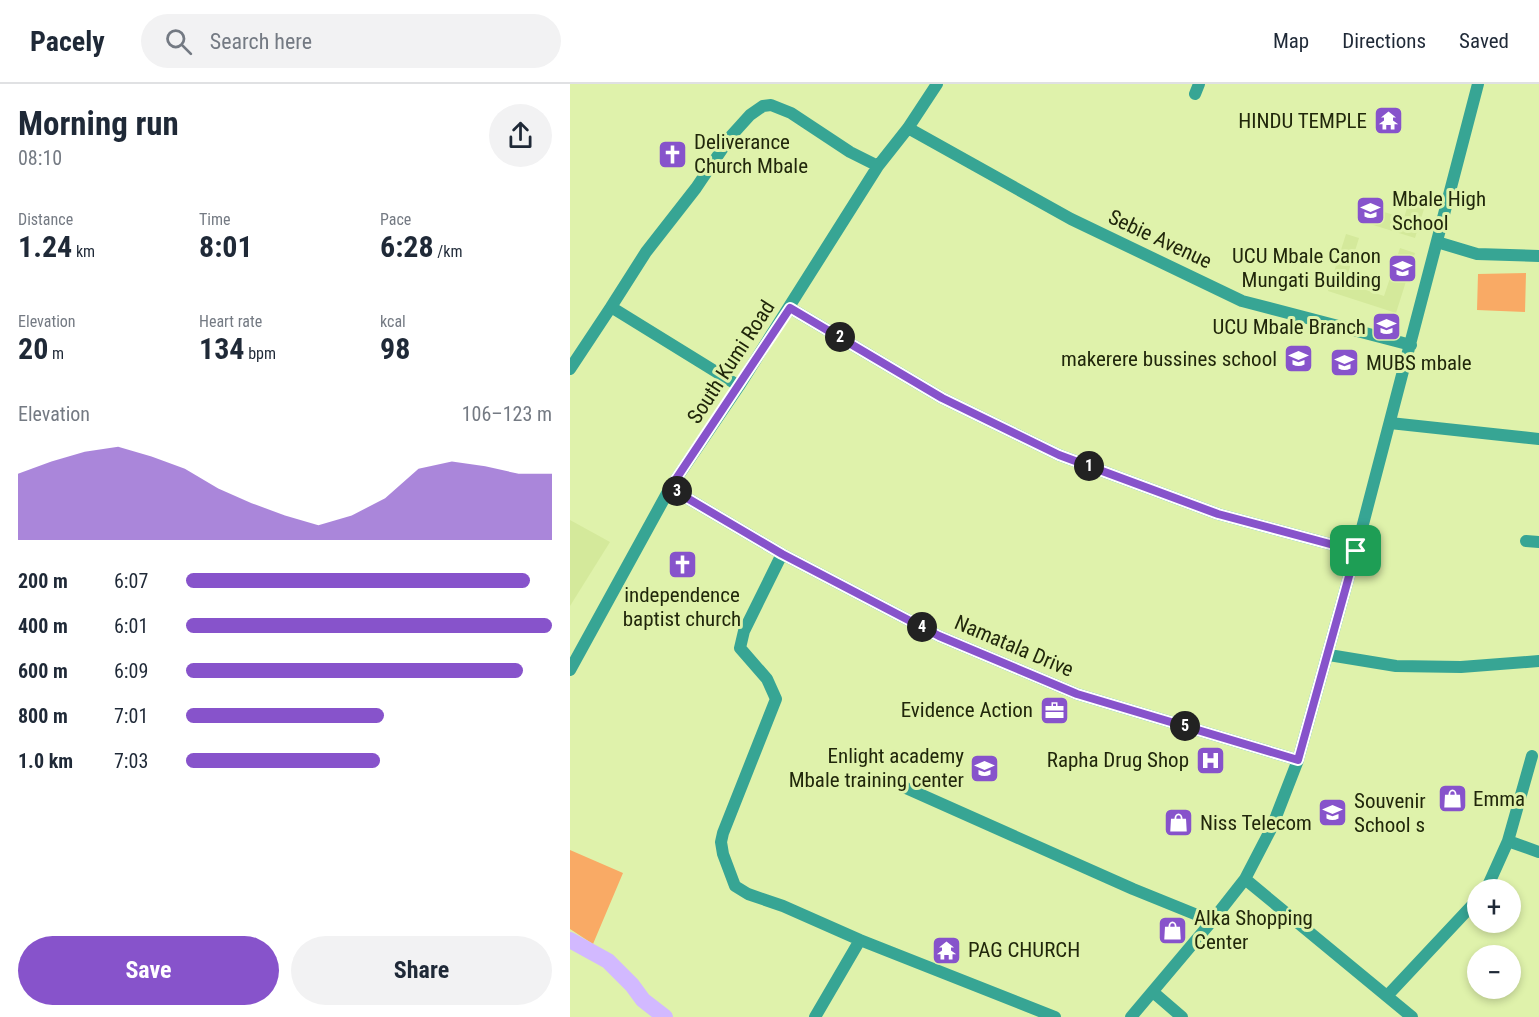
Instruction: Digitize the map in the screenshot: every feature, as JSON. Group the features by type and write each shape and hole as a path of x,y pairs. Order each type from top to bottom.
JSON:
{"street":[{"name":"South Kumi Road","path":"570,670 670,488 790,308 878,166 908,128 937,84"},
{"path":"1131,1017 1245,879 1272,827 1298,760 1329,655 1478,84"},
{"path":"570,369 646,252 696,188 731,136 750,115 763,106 771,105 791,113 850,152 878,166"},
{"name":"Sebie Avenue","path":"908,128 1071,219 1242,301 1411,345"},
{"path":"1437,242 1477,254 1539,256"},
{"path":"611,307 739,386"},
{"path":"790,308 942,398 1059,455 1218,514 1356,551"},
{"path":"1389,423 1539,439"},
{"name":"Namatala Drive","path":"670,488 782,554 939,636 1077,694 1298,760"},
{"path":"782,554 744,631 740,648 767,679 774,690 776,699 723,832 721,842 723,854 735,886 748,894 783,906 860,940 1055,1017"},
{"path":"1329,655 1396,666 1461,667 1539,661"},
{"path":"1491,879 1508,841 1532,756"},
{"path":"888,780 1133,889 1212,921"},
{"path":"1508,841 1539,852"},
{"path":"1245,879 1412,1017"},
{"path":"1387,996 1467,911"},
{"path":"815,1017 860,940"},
{"path":"1153,992 1182,1017"}],"shaded area":[{"name":"Mbale High School","path":"1412,191 1428,196 1415,238 1357,220 1361,205 1404,218"},
{"name":"UCU Mbale Canon Mungati Building","path":"1346,234 1359,238 1345,283 1384,296 1400,248 1415,253 1396,313 1328,291"},
{"path":"1526,273 1525,312 1477,310 1478,274"},
{"path":"570,520 610,542 570,606"},
{"path":"570,850 623,873 593,944 570,929"}],"waterway":[{"path":"570,940 608,961 632,985 643,1000 665,1017"}],"place":[{"name":"HINDU TEMPLE","path":"1388,121"},
{"name":"Deliverance Church Mbale","path":"673,154"},
{"name":"Mbale High School","path":"1371,211"},
{"name":"UCU Mbale Canon Mungati Building","path":"1402,268"},
{"name":"UCU Mbale Branch","path":"1387,327"},
{"name":"makerere bussines school","path":"1298,359"},
{"name":"MUBS mbale","path":"1345,363"},
{"name":"independence baptist church","path":"682,564"},
{"name":"Evidence Action","path":"1054,710"},
{"name":"Rapha Drug Shop","path":"1210,760"},
{"name":"Enlight academy Mbale training center","path":"985,768"},
{"name":"Emma","path":"1452,799"},
{"name":"Souvenir School s","path":"1333,813"},
{"name":"Niss Telecom","path":"1179,823"},
{"name":"Alka Shopping Center","path":"1173,930"},
{"name":"PAG CHURCH","path":"947,950"}],"route":[{"path":"790,308 942,398 1059,455 1218,514 1356,551 1298,760 1077,694 939,636 782,554 670,488 790,308"}]}
